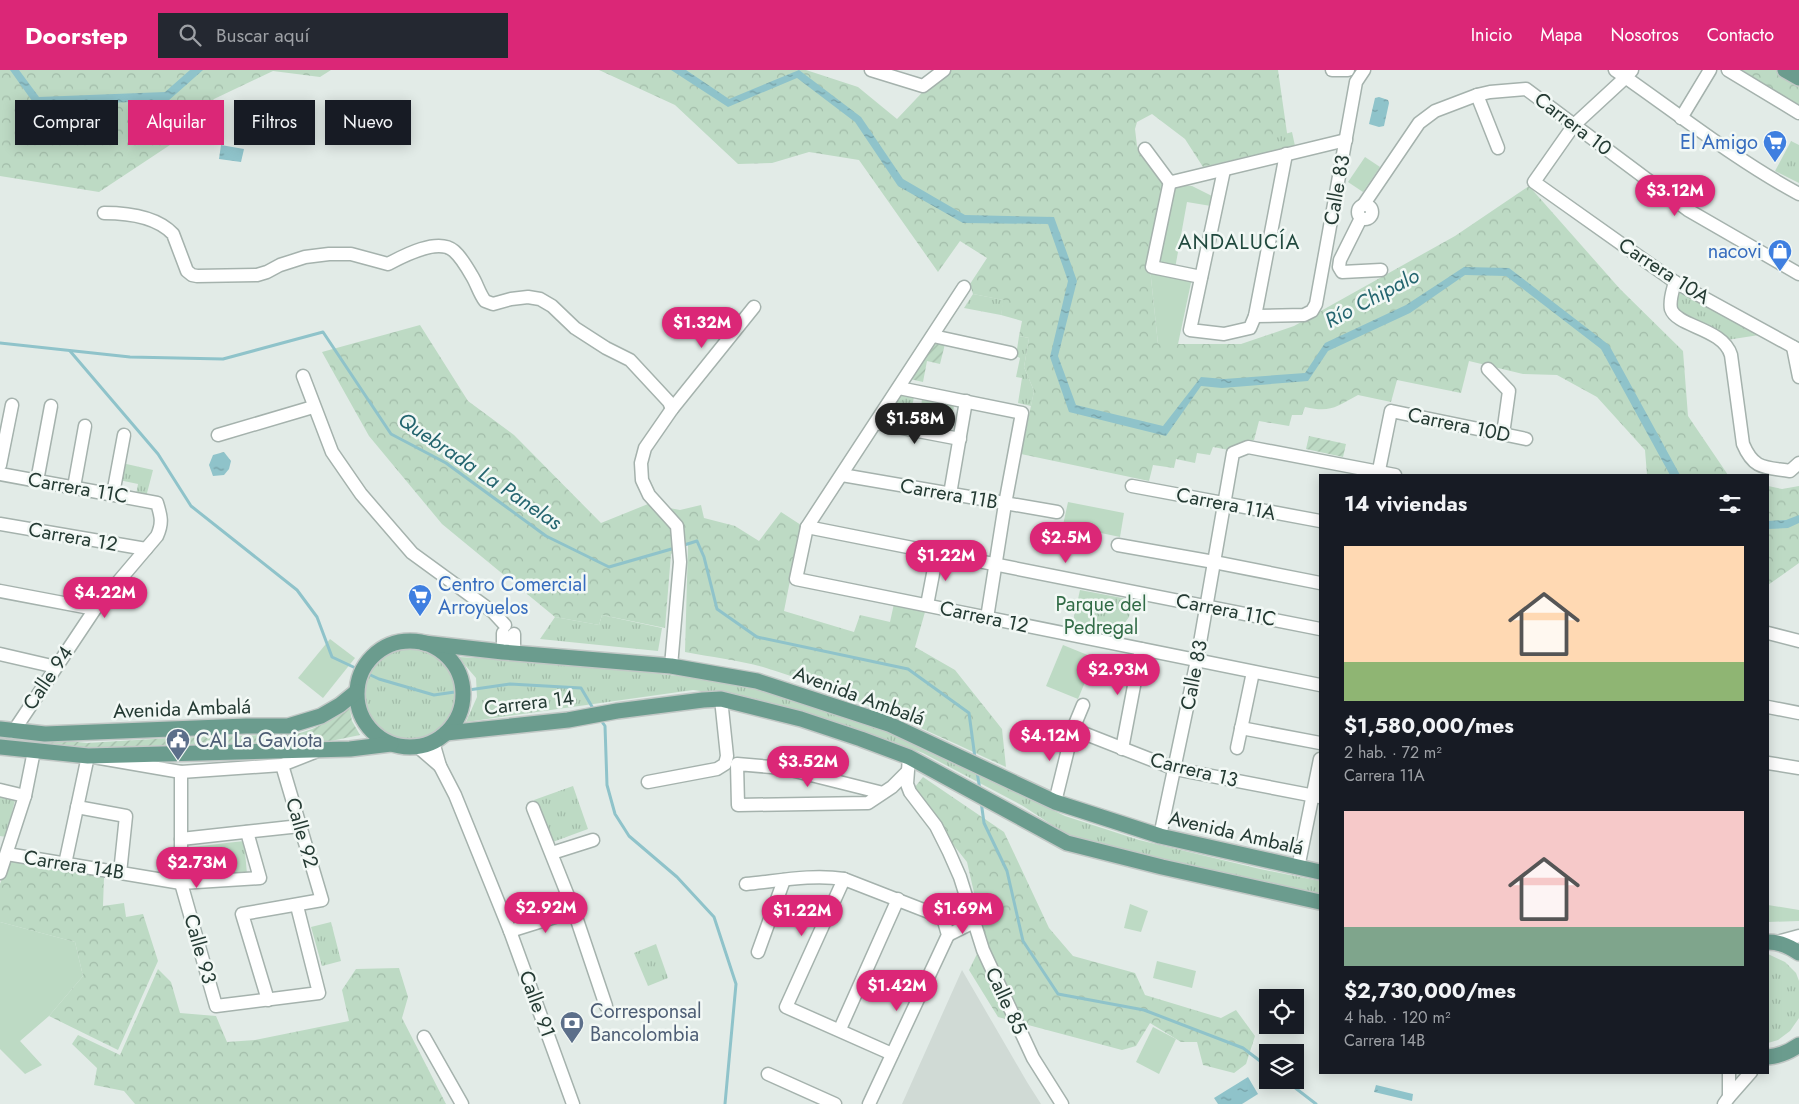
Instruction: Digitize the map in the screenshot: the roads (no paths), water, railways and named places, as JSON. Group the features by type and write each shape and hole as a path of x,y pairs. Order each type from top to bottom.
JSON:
{"main road":[{"path":"1785,70 1799,78"},
{"path":"0,747 88,756 350,749 391,744 418,747 433,742 452,726 460,711 464,692 452,662 433,646 414,641 398,642 374,654 363,666 357,687 359,711 363,720 375,734 391,744"},
{"name":"Avenida Ambalá","path":"424,643 671,666 757,681 889,724 1055,802 1160,836 1319,872"},
{"name":"Avenida Ambalá","path":"6,730 45,734 288,726 321,716 340,705 357,687"},
{"name":"Avenida Ambalá","path":"617,711 721,699 801,719 950,780 1067,843 1162,867 1319,902"},
{"name":"Carrera 14","path":"446,733 577,718 617,711"},
{"path":"1772,942 1792,948 1799,953"},
{"path":"1771,1058 1791,1051 1799,1045"}],"street":[{"path":"871,70 923,86 944,70"},
{"path":"1332,70 1348,70"},
{"name":"Calle 83","path":"1255,316 1304,315 1312,311 1316,304 1356,82 1364,70"},
{"path":"1680,118 1710,70"},
{"path":"1728,70 1799,113"},
{"path":"1574,125 1624,72 1680,118 1799,194"},
{"name":"Carrera 10","path":"1381,270 1342,272 1339,267 1340,260 1361,218 1368,218 1372,213 1370,206 1364,204 1419,123 1435,111 1477,95 1526,89 1688,210 1799,274"},
{"path":"1477,95 1498,148"},
{"name":"Carrera 10A","path":"1574,125 1534,182 1676,282 1796,349"},
{"path":"1170,181 1224,170 1346,140"},
{"path":"1145,149 1170,181"},
{"path":"1224,170 1190,330 1224,334 1250,328 1255,316 1286,154"},
{"path":"1170,181 1152,267 1201,277"},
{"path":"104,213 128,213 153,221 168,229 188,271 196,276 257,275 267,272 280,264 330,254 351,254 388,264 410,252 443,246 453,250 472,276 485,301 492,304 528,297 552,306 575,328 606,348 630,360 669,402 672,409"},
{"path":"1676,282 1671,297 1671,309 1675,316 1718,337 1728,346 1731,355 1743,444 1748,455 1758,466 1790,471 1799,463"},
{"path":"808,527 964,287"},
{"path":"671,666 680,562 677,526 649,495 642,480 641,463 645,448 672,409 754,306"},
{"path":"933,336 1011,353"},
{"path":"1796,349 1799,378"},
{"path":"1488,369 1509,391 1503,434"},
{"path":"303,376 332,452 361,494 412,553 503,626 508,652"},
{"path":"898,388 1022,413 987,618"},
{"path":"950,494 966,402"},
{"path":"0,465 12,405"},
{"path":"37,480 51,406"},
{"path":"218,435 313,406"},
{"name":"Carrera 10D","path":"1378,473 1392,411 1526,439"},
{"path":"876,423 960,439"},
{"path":"74,487 85,426"},
{"path":"113,494 124,435"},
{"name":"Calle 83","path":"1160,836 1197,660 1234,453 1248,447 1378,473"},
{"name":"Carrera 11C","path":"0,474 157,502"},
{"name":"Carrera 11B","path":"842,475 1057,512"},
{"name":"Carrera 11A","path":"1132,486 1319,522"},
{"name":"Calle 94","path":"6,730 56,667 95,609 146,549 161,528 162,520 157,502"},
{"name":"Carrera 12","path":"0,524 146,549"},
{"name":"Carrera 11C","path":"808,527 1319,629"},
{"name":"Carrera 12","path":"808,527 796,579 1319,685"},
{"path":"1118,545 1319,583"},
{"path":"927,605 937,553"},
{"path":"0,591 95,609"},
{"path":"1769,633 1799,641"},
{"path":"1122,749 1141,649"},
{"path":"0,654 56,667"},
{"path":"1238,748 1253,672"},
{"path":"648,782 717,769 725,764 727,756 721,699"},
{"path":"1055,802 1073,729 1083,705"},
{"path":"1769,707 1799,713"},
{"path":"1241,728 1319,744"},
{"name":"Carrera 13","path":"1073,729 1175,768 1316,797"},
{"path":"433,742 440,766"},
{"path":"418,747 440,766"},
{"path":"65,864 88,756 181,772 282,765 322,749"},
{"path":"1,870 7,854 6,840 25,796 34,751"},
{"path":"1769,763 1799,768"},
{"path":"888,790 783,768 737,764 738,805 868,803 888,790 908,764"},
{"name":"Calle 85","path":"908,764 907,784 910,792 936,826 945,843 960,877 983,950 1033,1058 1062,1104"},
{"name":"Calle 92","path":"282,765 322,900 297,906"},
{"name":"Calle 91","path":"440,766 454,795 510,931 573,1104"},
{"path":"1298,868 1316,797 1319,768"},
{"name":"Calle 93","path":"181,772 181,883 216,1006 268,1000"},
{"path":"0,790 25,796"},
{"path":"77,807 126,816 120,872"},
{"path":"533,808 574,911 606,1006"},
{"path":"181,838 300,826"},
{"name":"Carrera 14B","path":"7,854 181,883 260,878 247,832"},
{"path":"552,853 593,840"},
{"path":"746,884 831,877 844,879 939,916 944,921 948,935"},
{"path":"844,879 786,1007 892,1054"},
{"path":"758,952 784,880"},
{"path":"840,1030 898,900"},
{"path":"297,906 319,993 268,1000 242,914 297,906"},
{"path":"510,931 574,911"},
{"path":"944,921 972,916"},
{"path":"869,1104 948,935 972,916"},
{"path":"1772,942 1799,936"},
{"path":"424,1037 462,1104"},
{"path":"768,1074 835,1104"},
{"path":"1726,1100 1729,1074"},
{"path":"1726,1100 1749,1074"}],"water":[{"path":"10,70 19,70 39,97 165,92 190,70 203,70 169,100 128,100 128,102 118,103 118,100 31,100"},
{"path":"671,70 686,70 729,99 799,70 861,117 903,179 965,215 1054,217 1077,281 1058,356 1076,405 1163,426 1201,377 1224,379 1305,373 1325,343 1406,305 1464,267 1509,268 1609,345 1679,474 1669,474 1601,349 1506,276 1465,275 1410,313 1328,351 1308,381 1222,388 1201,386 1166,436 1069,412 1050,357 1068,281 1048,224 963,223 898,186 855,122 797,78 728,107"},
{"path":"1379,97 1388,100 1389,103 1384,126 1379,127 1369,124 1375,98"},
{"path":"221,145 244,149 241,162 219,159"},
{"path":"224,452 231,461 229,469 224,475 213,476 209,465 213,455"},
{"path":"1799,515 1799,523 1788,528 1769,529 1769,521 1786,520"},
{"path":"1248,1077 1258,1094 1242,1104 1218,1104 1214,1098"},
{"path":"1376,1085 1413,1094 1412,1101 1374,1092"}],"waterway":[{"name":"Quebrada La Panelas","path":"0,343 130,357 223,359 323,332 391,434 446,463 546,536 609,567 675,548"},
{"name":"Quebrada La Panelas","path":"70,351 158,454 191,506 297,590 317,617 332,657 379,679 434,695 510,684 581,688 594,710"},
{"path":"681,546 697,541 704,557 717,609 757,637 908,669 969,713 975,758"},
{"path":"600,719 605,726 607,785 615,814 629,836 677,877 714,917 736,984 725,1104"},
{"path":"977,772 980,790"},
{"path":"981,801 984,823 1007,871 1023,941 1058,994 1144,1010 1243,1048 1259,1060"},
{"path":"1297,1089 1316,1104"}],"place":[{"name":"El Amigo","path":"1775,163"},
{"name":"nacovi","path":"1780,272"},
{"name":"Centro Comercial Arroyuelos","path":"420,617"},
{"name":"CAI La Gaviota","path":"178,761"},
{"name":"Corresponsal Bancolombia","path":"572,1044"}],"district":[{"name":"ANDALUCÍA","path":"1239,242"}],"water label":[{"name":"Río Chipalo","path":"1372,298"}],"park label":[{"name":"Parque del Pedregal","path":"1101,616"}]}
